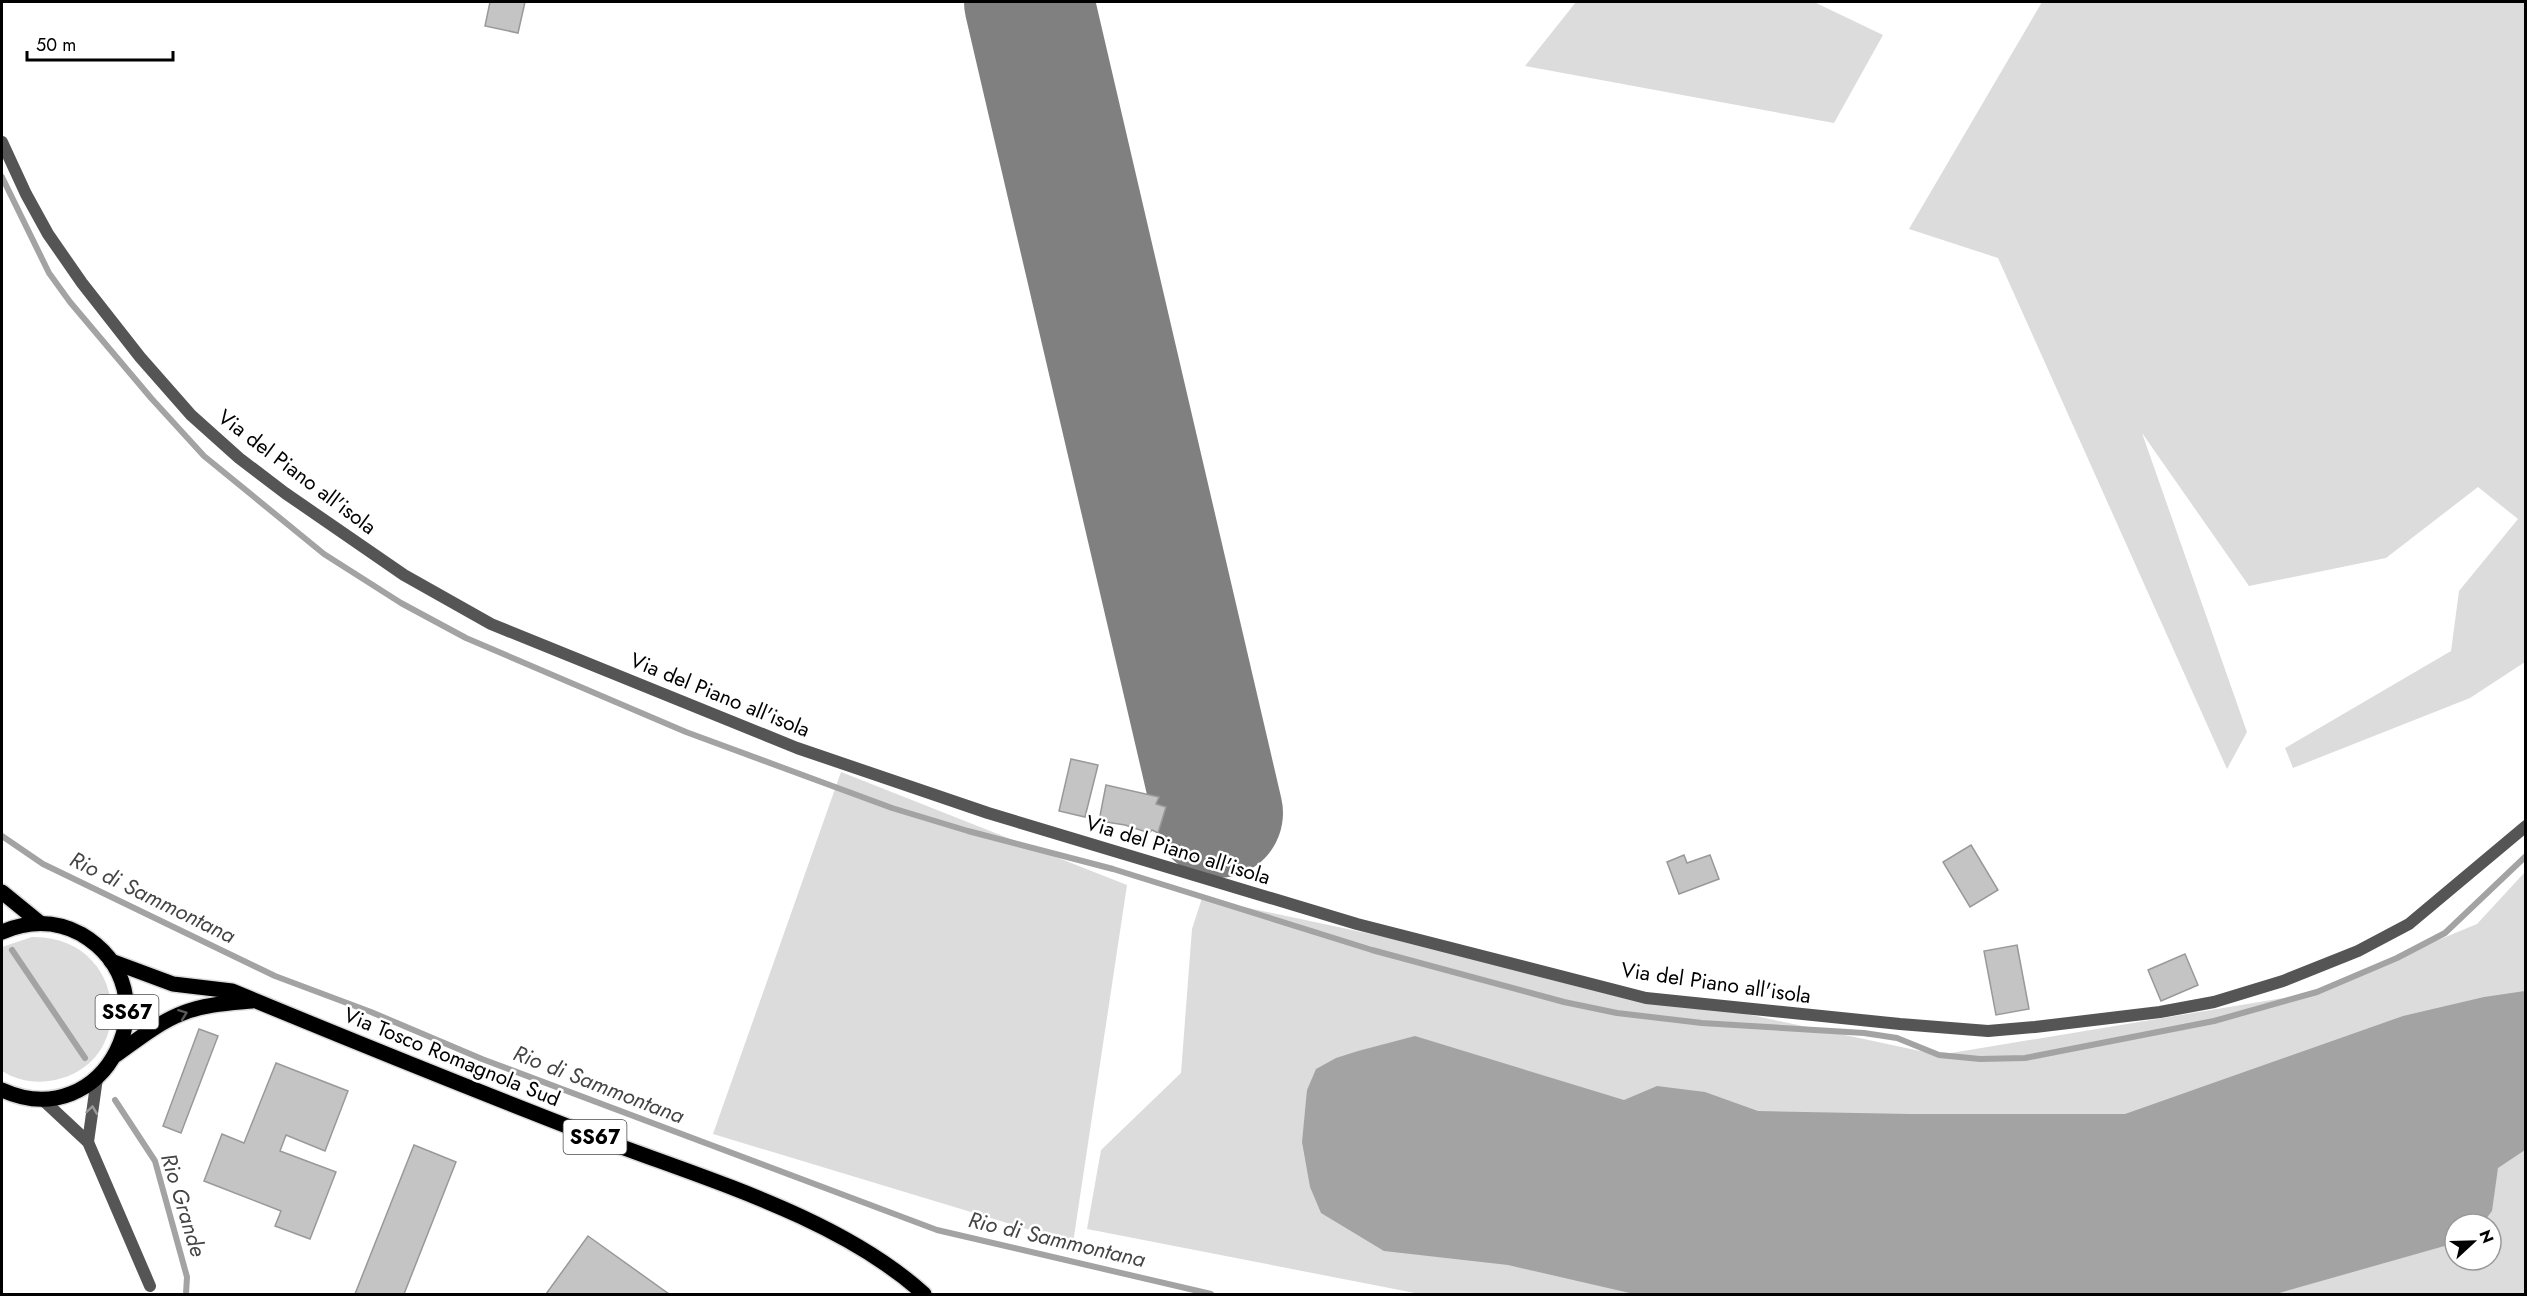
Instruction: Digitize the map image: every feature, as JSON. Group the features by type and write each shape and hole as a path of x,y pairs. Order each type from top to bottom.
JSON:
{"main road":[{"name":"SS67","path":"2,892 40,922"},
{"name":"SS67","path":"2,932 21,925 40,922 74,930 94,943 111,961 120,979 126,1002 124,1032 116,1055 97,1078 72,1094 43,1100 12,1095 2,1090"},
{"name":"Via Tosco Romagnola Sud","path":"111,961 167,983 220,988 254,1000 577,1130 776,1206 846,1240 900,1273 924,1294"},
{"name":"Via Tosco Romagnola Sud","path":"116,1055 163,1023 183,1013 213,1005 254,1000"}],"street":[{"name":"Via del Piano all'isola","path":"2,142 48,234 82,283 140,357 191,415 239,458 285,493 404,575 491,624 797,748 988,813 1357,924 1646,998 1899,1024 1988,1030 2035,1027 2160,1012 2214,1002 2283,981 2358,951 2409,924 2448,894 2526,826"},
{"path":"88,1142 97,1078"},
{"path":"43,1100 88,1142 150,1286"}],"shaded area":[{"path":"1576,2 1814,2 1883,35 1834,123 1525,66"},
{"path":"2042,2 2525,2 2525,662 2470,698 2293,768 2285,748 2451,651 2459,591 2518,519 2478,487 2386,558 2249,586 2142,433 2247,732 2227,769 1998,258 1909,229"},
{"path":"841,772 1127,885 1073,1243 713,1134"},
{"path":"2525,872 2525,1294 1420,1294 1087,1229 1101,1150 1181,1073 1192,929 1202,898 1939,1055 2308,994 2477,924"},
{"path":"32,937 63,942 87,956 103,977 111,1001 110,1026 100,1050 82,1069 55,1080 34,1082 2,1071 2,947"},
{"path":"2525,991 2525,1150 2498,1168 2492,1211 2443,1212 2443,1246 2279,1293 1634,1294 1508,1265 1384,1251 1321,1213 1310,1187 1302,1142 1307,1090 1316,1069 1336,1058 1415,1036 1624,1100 1657,1086 1705,1092 1758,1111 2125,1114 2403,1016 2484,997"}],"building":[{"path":"490,2 525,2 518,33 485,26"},
{"path":"1071,759 1098,765 1085,817 1059,811"},
{"path":"1106,785 1159,797 1156,804 1166,807 1158,833 1099,821"},
{"path":"1971,845 1998,890 1970,907 1943,862"},
{"path":"1684,855 1687,863 1710,855 1719,879 1679,894 1667,862"},
{"path":"2017,945 2029,1009 1996,1015 1984,951"},
{"path":"2185,954 2198,985 2161,1001 2148,970"},
{"path":"199,1029 218,1036 181,1133 163,1126"},
{"path":"276,1063 348,1091 325,1151 286,1135 280,1151 336,1172 310,1239 275,1226 281,1211 204,1181 222,1134 244,1143"},
{"path":"414,1145 456,1162 404,1294 355,1294"},
{"path":"588,1236 669,1294 546,1294"}],"waterway":[{"path":"2,177 49,273 70,302 151,398 204,456 324,554 401,603 466,638 686,732 892,808 968,831 1113,869 1372,950 1564,1002 1617,1013 1702,1023 1864,1033 1897,1038 1939,1055 1980,1059 2025,1058 2214,1021 2317,992 2397,958 2445,933 2526,856"},
{"name":"Rio di Sammontana","path":"2,836 43,864 275,976 371,1012 482,1059 937,1230 1211,1294"},
{"name":"Rio Grande","path":"12,950 85,1058"},
{"name":"Rio Grande","path":"115,1100 155,1161 187,1277 186,1294"}],"runway":[{"path":"1029,2 1218,813"}]}
